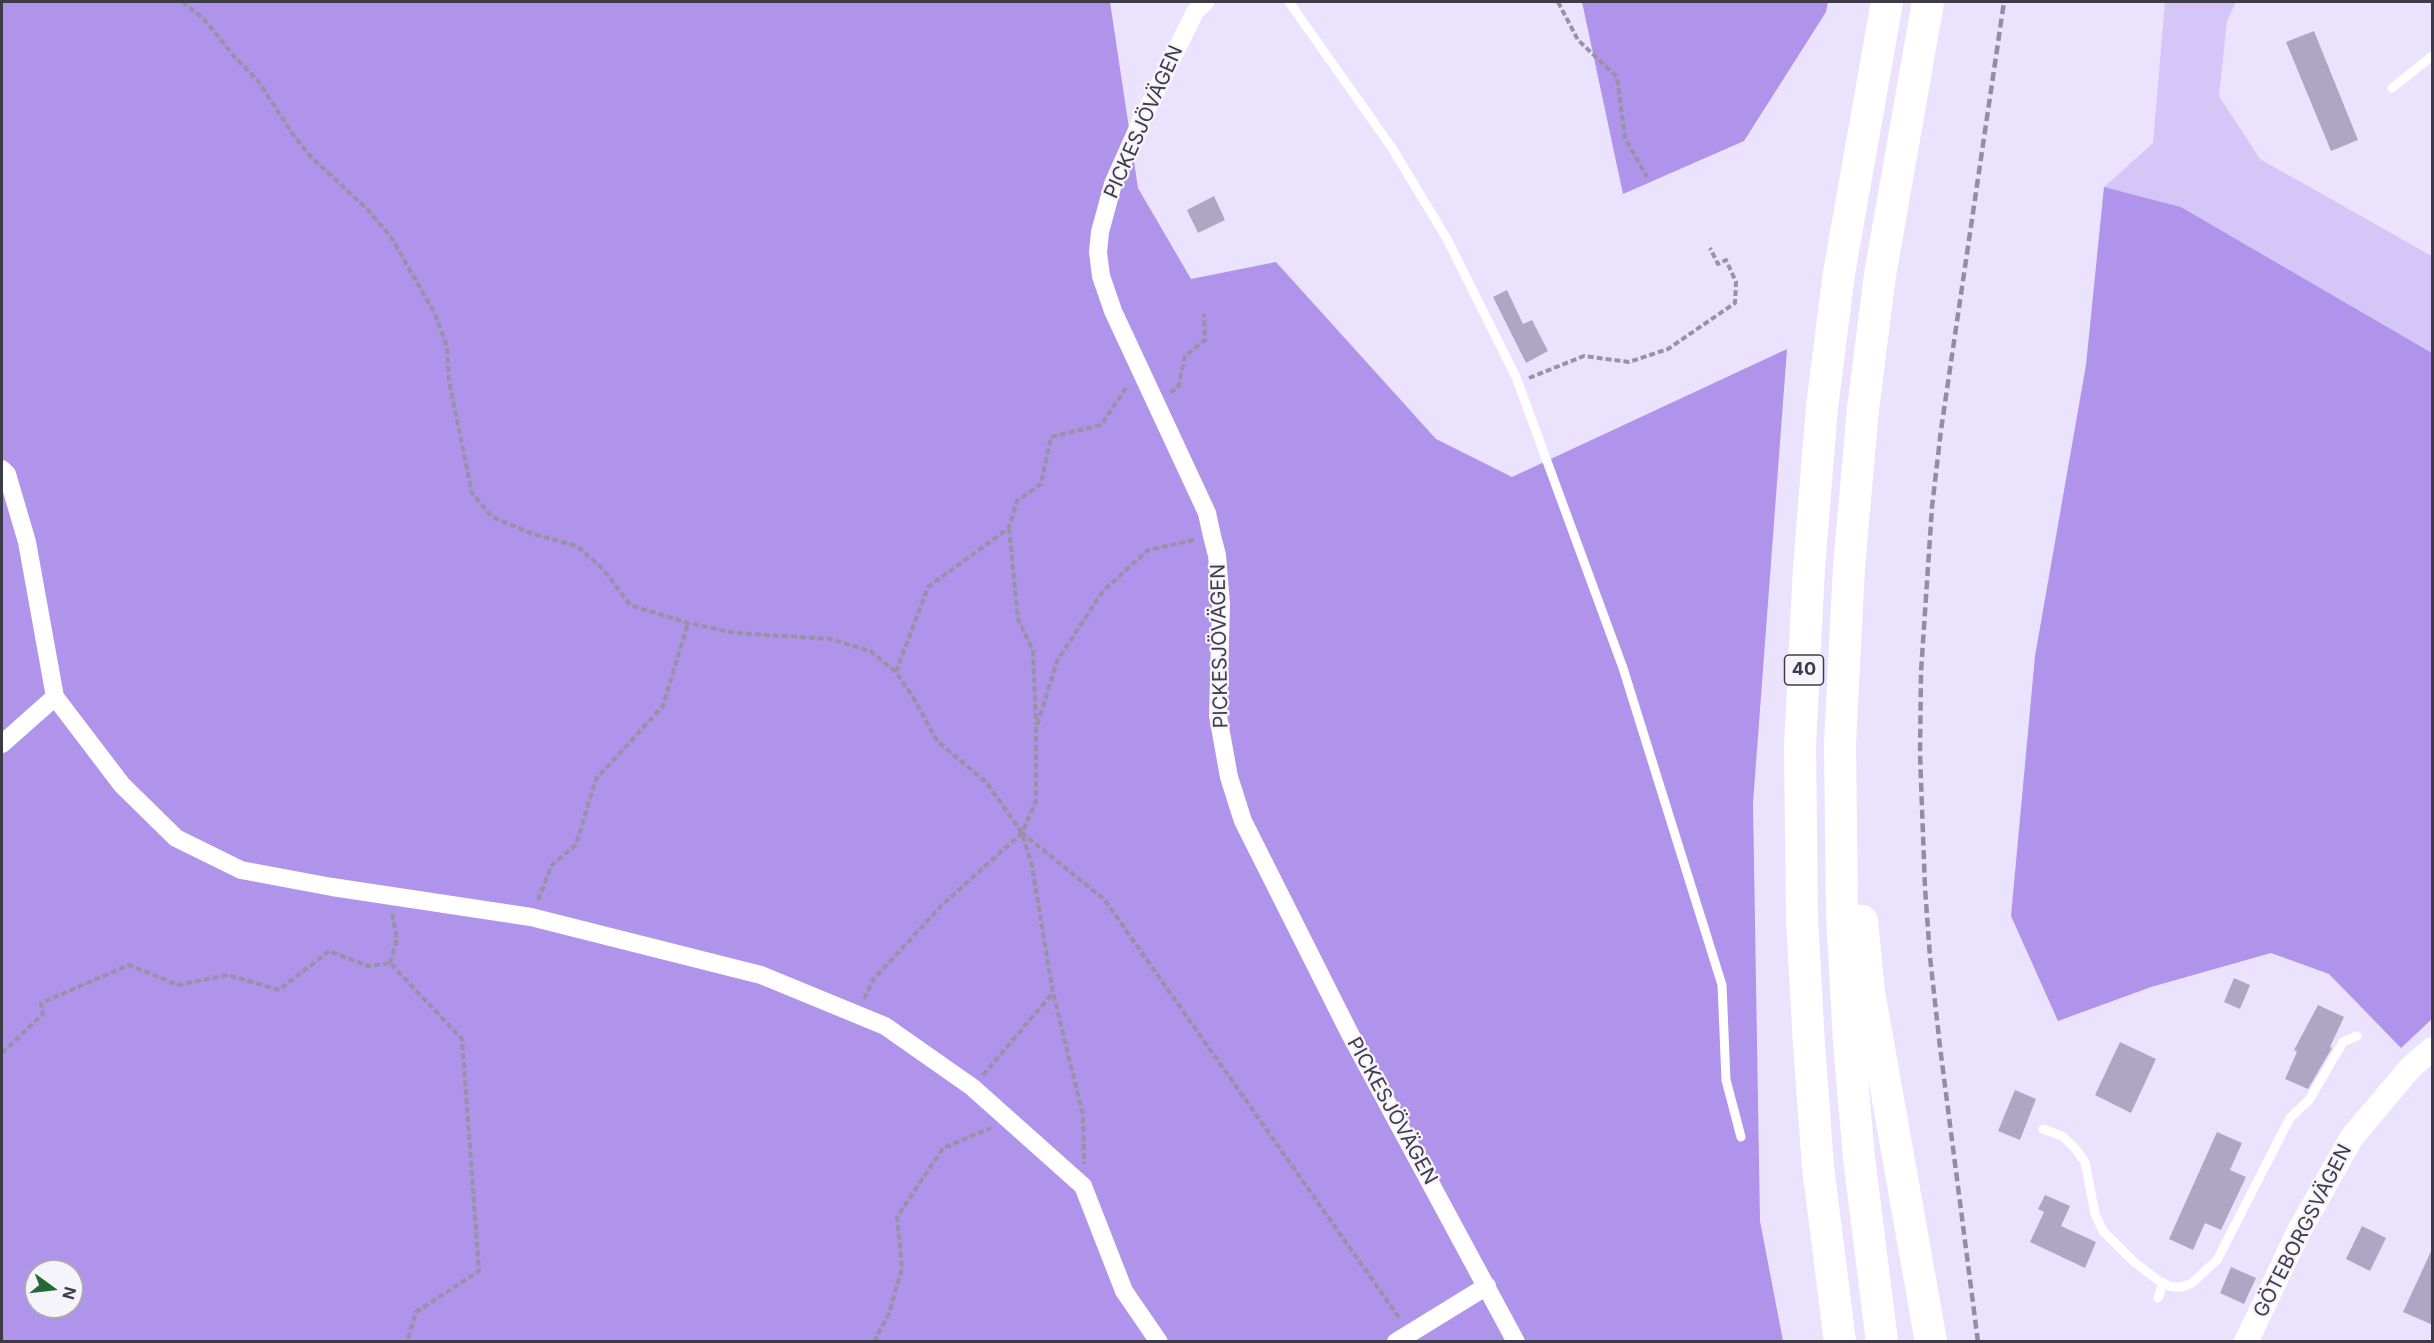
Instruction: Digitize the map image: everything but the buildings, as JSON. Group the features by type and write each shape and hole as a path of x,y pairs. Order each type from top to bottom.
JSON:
{"highway":[{"name":"40","path":"1840,1341 1818,1167 1809,1045 1802,919 1800,746 1809,567 1822,406 1839,273 1887,2"},
{"name":"40","path":"1882,1341 1858,1158 1849,1042 1842,914 1840,744 1848,567 1863,409 1878,286 1928,2"},
{"path":"1844,671 1869,992 1931,1341"}],"street":[{"name":"PICKESJÖVÄGEN","path":"1205,2 1195,12 1113,184 1100,232 1098,252 1101,276 1113,311 1207,513 1217,555 1221,604 1218,716 1228,777 1243,821 1350,1034 1516,1341"},
{"path":"2,469 7,474 27,542 55,697 122,785 176,838 241,870 389,896 531,916 761,975 885,1026 972,1087 1083,1186 1124,1291 1159,1341"},
{"path":"2,744 55,697"},
{"name":"GÖTEBORGSVÄGEN","path":"2248,1339 2299,1231 2352,1137 2411,1067 2433,1049"},
{"path":"1402,1337 1487,1286"}],"lane":[{"path":"1289,2 1392,148 1447,239 1516,377 1623,669 1722,985 1726,1080 1741,1137"},
{"path":"2392,88 2433,56"},
{"path":"2043,1128 2062,1136 2085,1162 2095,1214 2103,1232 2133,1261 2163,1283 2172,1287 2181,1287 2192,1283 2217,1260 2290,1118 2309,1100 2343,1042 2357,1036"},
{"path":"2158,1298 2163,1283"}],"path":[{"path":"182,2 203,18 233,56 258,81 294,136 311,157 367,209 391,237 435,314 447,347 449,381 472,493 492,518 532,534 577,546 603,569 630,605 688,623 735,633 831,639 870,651 896,672 913,697 937,741 987,783 1022,833 1104,899 1402,1337"},
{"path":"1558,2 1578,40 1617,77 1625,138 1647,177"},
{"path":"1516,377 1529,379 1584,356 1629,362 1668,349 1735,303 1736,282 1726,260 1718,264 1710,248"},
{"path":"1156,400 1178,388 1185,356 1205,340 1204,314"},
{"path":"857,1015 873,980 942,905 1022,833 1036,801 1033,651 1018,619 1009,528 1017,501 1041,484 1051,438 1101,426 1140,367"},
{"path":"896,672 928,587 1009,528"},
{"path":"1036,729 1057,662 1103,591 1148,550 1212,536"},
{"path":"531,916 552,865 576,845 596,779 663,706 688,623"},
{"path":"1022,833 1032,866 1053,993 1083,1115 1083,1186"},
{"path":"389,896 397,939 390,963"},
{"path":"2,1053 43,1014 41,1003 129,965 178,985 228,975 279,990 329,951 368,966 390,963"},
{"path":"390,963 462,1039 479,1271 416,1312 407,1341"},
{"path":"972,1087 1053,993"},
{"path":"874,1341 889,1312 902,1268 897,1217 943,1148 991,1128 1001,1113"}],"shaded area":[{"path":"2,2 1110,2 1138,188 1191,279 1276,262 1436,439 1512,477 1787,349 1753,803 1760,1221 1783,1341 2,1342"},
{"path":"1582,2 1828,2 1826,12 1744,141 1623,194"},
{"path":"2165,2 2236,2 2227,21 2219,96 2260,159 2430,255 2432,254 2432,353 2181,207 2104,187 2153,143"},
{"path":"2104,187 2181,207 2432,353 2432,1019 2401,1048 2329,974 2271,953 2151,987 2058,1021 2011,916 2035,656 2086,365"}],"railway":[{"path":"1978,1342 1930,957 1920,754 1921,672 1932,507 1941,430 2004,2"}]}
